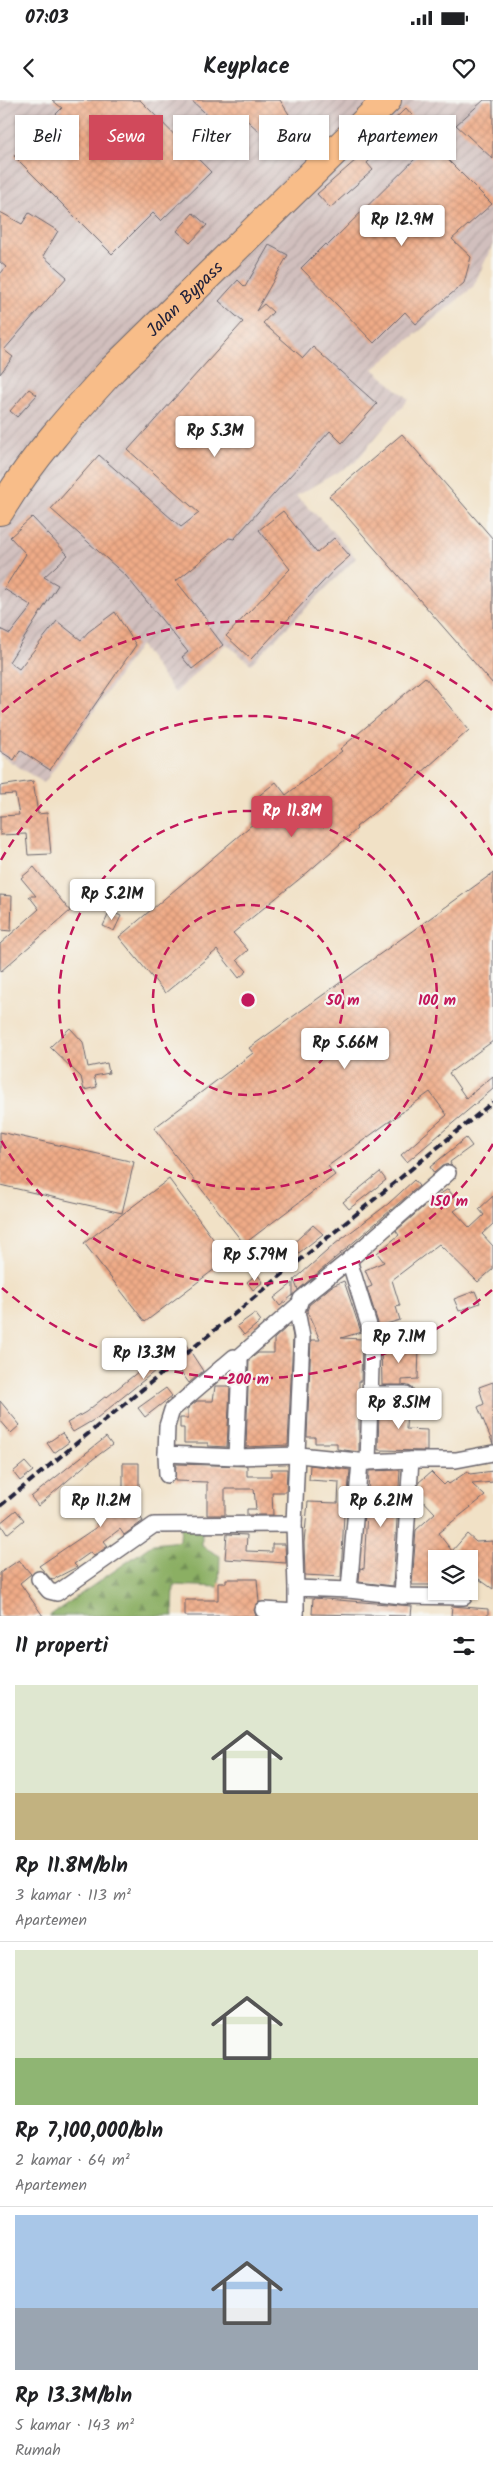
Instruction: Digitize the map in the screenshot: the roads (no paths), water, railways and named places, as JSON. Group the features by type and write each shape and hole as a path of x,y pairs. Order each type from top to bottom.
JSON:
{"highway":[{"name":"Jalan Bypass","path":"0,479 46,418 75,385 363,100"},
{"name":"Jalan Bypass","path":"0,511 35,459 76,409 113,369 387,100"}],"street":[{"path":"167,1475 167,1426 172,1410 231,1358 238,1358 297,1306 300,1299 349,1260 448,1173"},
{"path":"349,1260 372,1335 372,1394 350,1590"},
{"path":"263,1610 296,1614 294,1524 299,1455 302,1337 297,1306"},
{"path":"372,1335 408,1335"},
{"path":"236,1457 240,1364 238,1358"},
{"path":"372,1394 406,1394"},
{"path":"166,1454 236,1457 299,1455 364,1462 456,1460 493,1453"},
{"path":"402,1596 411,1460"},
{"path":"39,1579 49,1591 57,1592 154,1525 294,1524"},
{"path":"296,1588 350,1590 402,1596 428,1596"}],"railway":[{"path":"0,1506 493,1102"}]}
